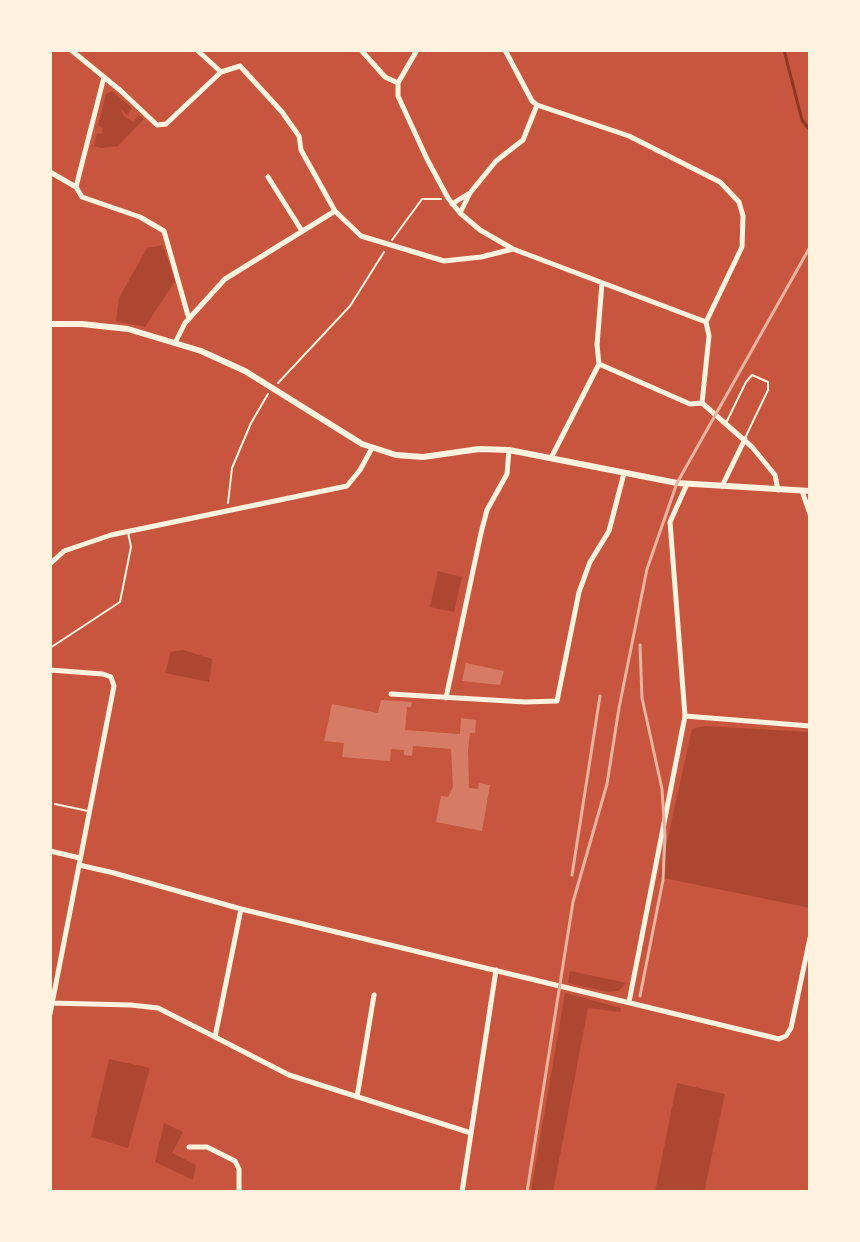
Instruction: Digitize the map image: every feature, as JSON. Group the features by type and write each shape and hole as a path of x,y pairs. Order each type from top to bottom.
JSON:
{"street":[{"path":"71,50 157,125 166,124 221,72 234,66 246,69 299,136 301,150 335,211 361,236 444,261 513,249"},
{"path":"197,50 221,72"},
{"path":"361,50 385,77 398,83"},
{"path":"417,50 398,83 402,109 450,201 460,213 480,230 513,249 706,322"},
{"path":"505,50 537,105 629,136 720,182 739,202 743,216 742,247 706,322 709,336 702,403"},
{"path":"76,187 104,77"},
{"path":"460,213 470,193 496,161 523,140 537,105"},
{"path":"50,172 76,187 82,197 140,217 164,231 189,319"},
{"path":"268,177 302,231"},
{"path":"450,201 470,193"},
{"path":"175,343 189,319 225,279 335,211"},
{"path":"551,458 599,364 597,345 602,283"},
{"path":"50,324 128,329 227,362 274,388 327,425 372,448 396,455 423,457 479,449 509,450 687,484 806,491 810,514"},
{"path":"599,364 690,404 702,403 755,450 775,475 778,490"},
{"path":"722,486 745,439"},
{"path":"50,564 64,551 128,531 347,486 372,448"},
{"path":"446,698 481,533 487,510 507,474 509,450"},
{"path":"391,694 557,701 579,592 590,562 609,531 624,473"},
{"path":"629,1002 685,716 670,522 687,484"},
{"path":"50,670 103,674 111,677 114,686 50,1014"},
{"path":"685,716 810,726"},
{"path":"50,851 80,858"},
{"path":"79,865 241,909 779,1039 786,1036 791,1028 810,938"},
{"path":"215,1037 241,909"},
{"path":"462,1192 496,970"},
{"path":"357,1097 374,995"},
{"path":"51,1003 158,1008 289,1075 471,1133"},
{"path":"189,1147 207,1147 235,1161 239,1169 239,1192"}],"lane":[{"path":"726,423 752,375 768,382 768,390 745,439"},
{"path":"50,648 120,602 131,547 128,531"},
{"path":"55,804 89,811"}],"path":[{"path":"228,508 232,468 265,397 350,306 388,245 422,199 450,201"}],"shaded area":[{"path":"112,91 132,108 127,115 120,108 124,116 133,122 139,115 144,119 118,146 101,148 94,146 97,133 102,134 103,128 98,125 106,94"},
{"path":"163,245 175,281 145,327 116,321 119,298 147,248"},
{"path":"438,571 462,577 454,612 430,607"},
{"path":"183,650 212,659 209,682 165,673 171,652"},
{"path":"704,726 810,732 810,908 659,877 692,729"},
{"path":"570,971 627,983 618,991 608,992 568,983"},
{"path":"565,993 621,1008 620,1012 588,1008 553,1192 531,1192"},
{"path":"109,1059 150,1068 128,1148 91,1137"},
{"path":"677,1083 725,1094 704,1192 655,1192"},
{"path":"164,1123 183,1132 172,1153 196,1165 193,1180 155,1162"}],"building":[{"path":"466,663 504,671 500,685 462,681"},
{"path":"381,700 412,702 411,707 407,707 405,730 460,734 461,718 476,720 475,733 470,733 468,750 469,788 478,789 479,783 490,785 482,831 436,822 441,796 448,797 453,787 451,749 413,746 412,756 404,755 404,750 391,749 390,761 342,757 344,743 324,741 332,704 378,713"}],"waterway":[{"path":"784,50 802,120 810,130"}],"railway":[{"path":"527,1192 573,902 607,784 647,569 677,483 810,247"},
{"path":"640,645 642,698 662,789 665,836 663,880 640,996"},
{"path":"572,875 600,696"}]}
